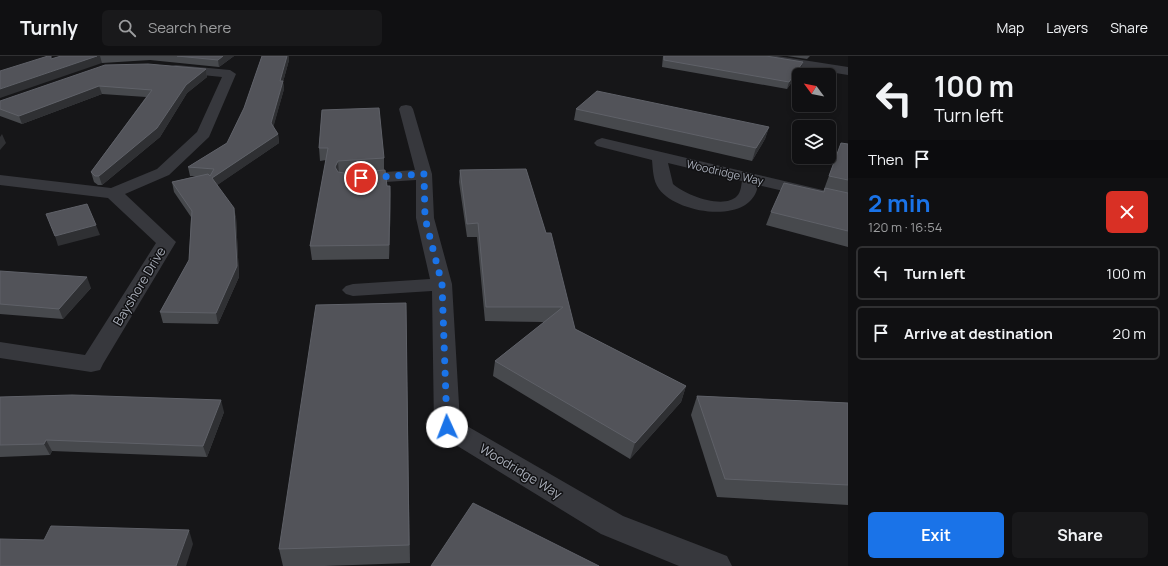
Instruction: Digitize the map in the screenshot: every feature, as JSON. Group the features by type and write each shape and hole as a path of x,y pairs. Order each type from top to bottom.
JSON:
{"street":[{"path":"755,56 848,71"},
{"path":"0,180 112,193 163,172 204,134 230,74 166,68"},
{"name":"Woodridge Way","path":"406,109 424,174 425,218 442,284 447,427 612,525 716,566"},
{"name":"Woodridge Way","path":"602,143 848,201"},
{"path":"660,157 662,177 666,187 675,196 686,201 702,204 732,205 742,201 750,189 750,178"},
{"path":"345,180 424,174"},
{"name":"Bayshore Drive","path":"0,350 91,364 166,242 112,193"},
{"path":"353,290 442,284"}],"building":[{"path":"51,56 51,59 61,56 97,56 0,89 0,71"},
{"path":"177,56 223,56 218,60"},
{"path":"262,56 287,56 280,81 283,81 271,123 278,134 212,178 234,208 237,266 216,313 160,312 189,260 192,211 172,182 208,174 210,176 214,169 188,167 227,143 244,108"},
{"path":"664,56 766,56 803,62 799,68 792,68 792,78 789,82 664,60"},
{"path":"148,64 206,69 186,85 157,128 99,176 95,176 91,172 152,90 99,86 19,116 0,109 0,101 105,65"},
{"path":"597,91 769,127 756,148 576,109"},
{"path":"379,108 384,158 338,161 335,167 338,172 344,173 385,170 387,186 390,186 389,245 310,246 328,148 319,148 322,110"},
{"path":"841,143 848,144 848,180 829,176 833,164 836,164 836,157"},
{"path":"526,169 546,233 551,233 575,329 686,386 635,443 495,361 563,307 486,307 478,223 467,224 460,170"},
{"path":"784,183 824,192 825,188 848,193 848,231 771,212"},
{"path":"87,204 96,225 55,236 46,214"},
{"path":"0,271 87,277 59,309 0,304"},
{"path":"406,303 409,545 279,549 316,305"},
{"path":"72,395 221,400 203,446 46,440 44,444 0,445 0,397"},
{"path":"697,396 848,403 848,485 725,479"},
{"path":"473,503 599,566 431,566"},
{"path":"51,526 189,530 176,566 0,566 0,539 44,540"}],"route":[{"path":"361,178 424,174 425,218 442,284 447,427"}]}
